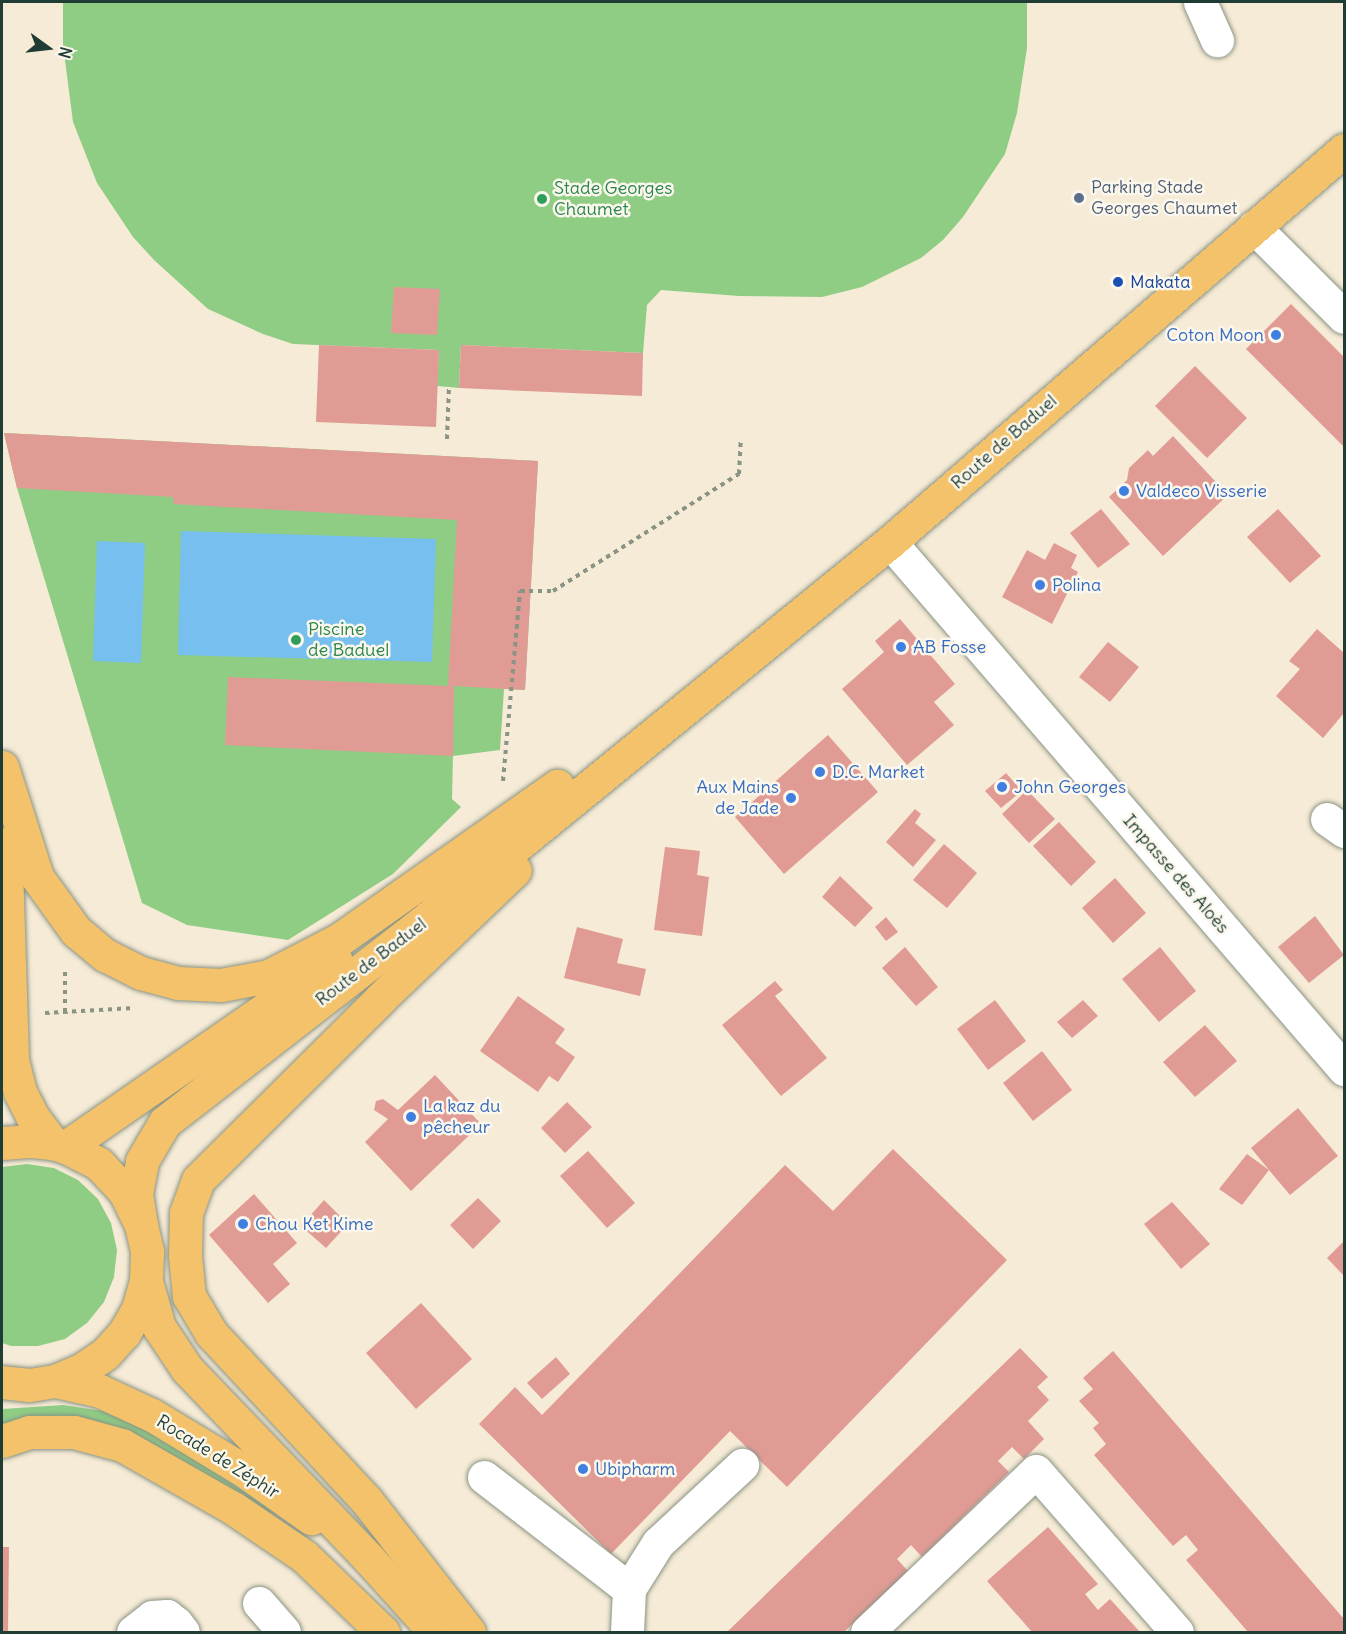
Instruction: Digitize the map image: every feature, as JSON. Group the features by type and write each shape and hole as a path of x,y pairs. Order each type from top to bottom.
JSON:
{"main road":[{"name":"Route de Baduel","path":"141,1225 136,1193 142,1161 165,1122 423,922 890,542 1344,150"},
{"name":"Route de Baduel","path":"59,1145 259,1016 659,728"},
{"path":"2,767 37,877 76,931 105,955 141,974 178,983 221,985 268,976 340,939 573,775 659,728"},
{"path":"469,1632 367,1501 212,1332 189,1296 185,1256 186,1213 198,1180 381,998 471,916 659,728"},
{"path":"2,844 6,867 12,1060 20,1092 32,1116 59,1145"},
{"path":"2,1143 32,1141 59,1145 99,1164 125,1191 141,1225 147,1252 146,1281 138,1309 124,1334 105,1354 81,1371 55,1381 29,1385 2,1383"},
{"name":"Rocade de Zéphir","path":"146,1281 159,1327 187,1369 369,1559 435,1632"},
{"name":"Rocade de Zéphir","path":"55,1381 100,1391 152,1415 246,1472 369,1559"},
{"path":"2,1441 29,1432 74,1432 122,1445 233,1508 304,1556 382,1632"}],"street":[{"path":"1200,2 1217,40"},
{"path":"1254,227 1344,317"},
{"name":"Impasse des Aloès","path":"890,542 1344,1069"},
{"path":"627,1632 629,1589 658,1543 742,1465"},
{"path":"867,1632 1036,1471 1177,1632"},
{"path":"484,1477 629,1589"},
{"path":"259,1603 284,1632"},
{"path":"133,1632 152,1617 167,1616 183,1632"}],"path":[{"path":"447,439 449,387"},
{"path":"502,791 520,591 553,591 740,474 741,439"},
{"path":"65,1012 66,966"},
{"path":"41,1013 139,1008"}],"green space":[{"name":"Stade Georges Chaumet","path":"63,2 1027,2 1027,48 1017,113 1005,154 963,217 943,240 921,258 862,287 822,297 739,296 661,290 647,305 643,353 461,345 459,388 437,386 439,350 293,344 263,334 208,309 154,260 133,237 97,183 73,122 63,45"},
{"name":"Piscine de Baduel","path":"4,433 538,461 525,690 504,689 500,750 453,756 452,799 461,807 393,874 288,940 187,925 142,903 17,488"},
{"path":"27,1164 54,1168 78,1180 98,1199 111,1223 117,1250 114,1277 104,1302 87,1323 65,1339 38,1346 11,1346 2,1343 2,1167"},
{"path":"63,1405 103,1411 156,1434 283,1517 253,1506 230,1489 2,1427 2,1409"}],"water":[{"path":"181,531 436,539 432,662 178,655"},
{"path":"97,541 145,543 141,663 93,661"}],"building":[{"path":"394,287 440,289 437,335 391,333"},
{"path":"1291,304 1344,357 1344,447 1246,349"},
{"path":"319,345 439,350 436,427 316,422"},
{"path":"461,345 643,353 642,396 459,388"},
{"path":"1195,366 1247,418 1207,458 1155,406"},
{"path":"4,433 538,461 525,690 454,686 453,756 225,745 228,677 448,686 457,520 174,504 173,497 17,488"},
{"path":"1173,436 1228,495 1163,556 1109,497 1127,480 1129,468 1148,450 1153,456"},
{"path":"1101,509 1130,544 1098,568 1070,533"},
{"path":"1278,509 1321,556 1290,583 1247,537"},
{"name":"Polina","path":"1054,543 1077,555 1071,568 1078,572 1052,624 1002,597 1027,550 1045,560"},
{"path":"900,619 955,684 934,702 954,725 907,765 842,689 884,652 875,641"},
{"path":"1317,629 1344,653 1344,713 1323,738 1276,696 1300,669 1289,661"},
{"path":"1108,642 1139,667 1110,702 1079,677"},
{"path":"828,735 878,792 784,874 735,817"},
{"path":"1006,773 1022,791 1001,808 985,791"},
{"path":"1027,790 1055,819 1029,843 1002,814"},
{"path":"915,809 921,814 915,823 936,840 913,867 886,842"},
{"path":"1059,822 1096,862 1071,886 1033,846"},
{"path":"944,844 977,873 947,908 913,880"},
{"path":"665,847 700,851 697,875 709,877 702,936 654,930"},
{"path":"840,876 873,908 855,927 822,897"},
{"path":"1115,878 1146,913 1113,943 1082,908"},
{"path":"1315,916 1344,955 1309,983 1278,947"},
{"path":"886,917 898,932 886,941 875,927"},
{"path":"577,927 623,939 617,963 646,969 640,996 564,978"},
{"path":"905,947 938,987 916,1006 882,968"},
{"path":"1160,947 1196,991 1159,1022 1122,979"},
{"path":"775,981 783,990 775,996 827,1058 781,1096 722,1025"},
{"path":"518,996 565,1029 555,1043 575,1057 558,1082 549,1076 538,1092 480,1051"},
{"path":"995,1000 1026,1041 988,1070 957,1029"},
{"path":"1083,1000 1098,1016 1072,1038 1057,1022"},
{"path":"1205,1025 1237,1061 1195,1097 1163,1062"},
{"path":"1042,1051 1072,1090 1033,1121 1003,1083"},
{"path":"435,1075 481,1124 411,1191 365,1142 388,1119 374,1110 376,1101 383,1099 398,1110"},
{"path":"567,1102 592,1127 565,1153 541,1128"},
{"path":"1298,1108 1338,1156 1290,1195 1251,1148"},
{"path":"893,1149 1007,1260 787,1487 730,1431 611,1554 479,1424 515,1387 542,1415 785,1165 833,1211"},
{"path":"588,1151 635,1203 607,1228 560,1176"},
{"path":"1247,1154 1269,1170 1242,1205 1219,1189"},
{"path":"254,1194 297,1243 273,1264 290,1284 268,1303 209,1235"},
{"path":"478,1198 501,1221 473,1249 450,1225"},
{"path":"324,1200 348,1224 326,1248 301,1226"},
{"path":"1172,1202 1210,1244 1181,1269 1144,1224"},
{"path":"1344,1241 1344,1276 1327,1258"},
{"path":"421,1303 472,1359 416,1409 366,1353"},
{"path":"1020,1348 1048,1377 1037,1387 1049,1400 1028,1421 1044,1439 1024,1459 1012,1447 998,1461 1009,1472 922,1557 911,1545 897,1559 908,1571 844,1632 727,1632"},
{"path":"1113,1351 1344,1619 1344,1632 1248,1632 1186,1560 1198,1550 1186,1535 1173,1546 1094,1455 1106,1444 1093,1428 1099,1423 1079,1401 1093,1389 1083,1378"},
{"path":"556,1357 570,1374 542,1399 527,1383"},
{"path":"1048,1527 1098,1584 1085,1594 1098,1610 1110,1599 1140,1632 1032,1632 987,1581"},
{"path":"2,1547 9,1547 8,1632 2,1632"}],"place":[{"name":"Parking Stade Georges Chaumet","path":"1079,198"},
{"name":"Stade Georges Chaumet","path":"542,199"},
{"name":"Makata","path":"1118,282"},
{"name":"Coton Moon","path":"1276,335"},
{"name":"Valdeco Visserie","path":"1124,491"},
{"name":"Polina","path":"1040,585"},
{"name":"Piscine de Baduel","path":"296,640"},
{"name":"AB Fosse","path":"901,647"},
{"name":"D.C. Market","path":"820,772"},
{"name":"John Georges","path":"1002,787"},
{"name":"Aux Mains de Jade","path":"791,798"},
{"name":"La kaz du pêcheur","path":"411,1117"},
{"name":"Chou Ket Kime","path":"243,1224"},
{"name":"Ubipharm","path":"583,1469"}]}
